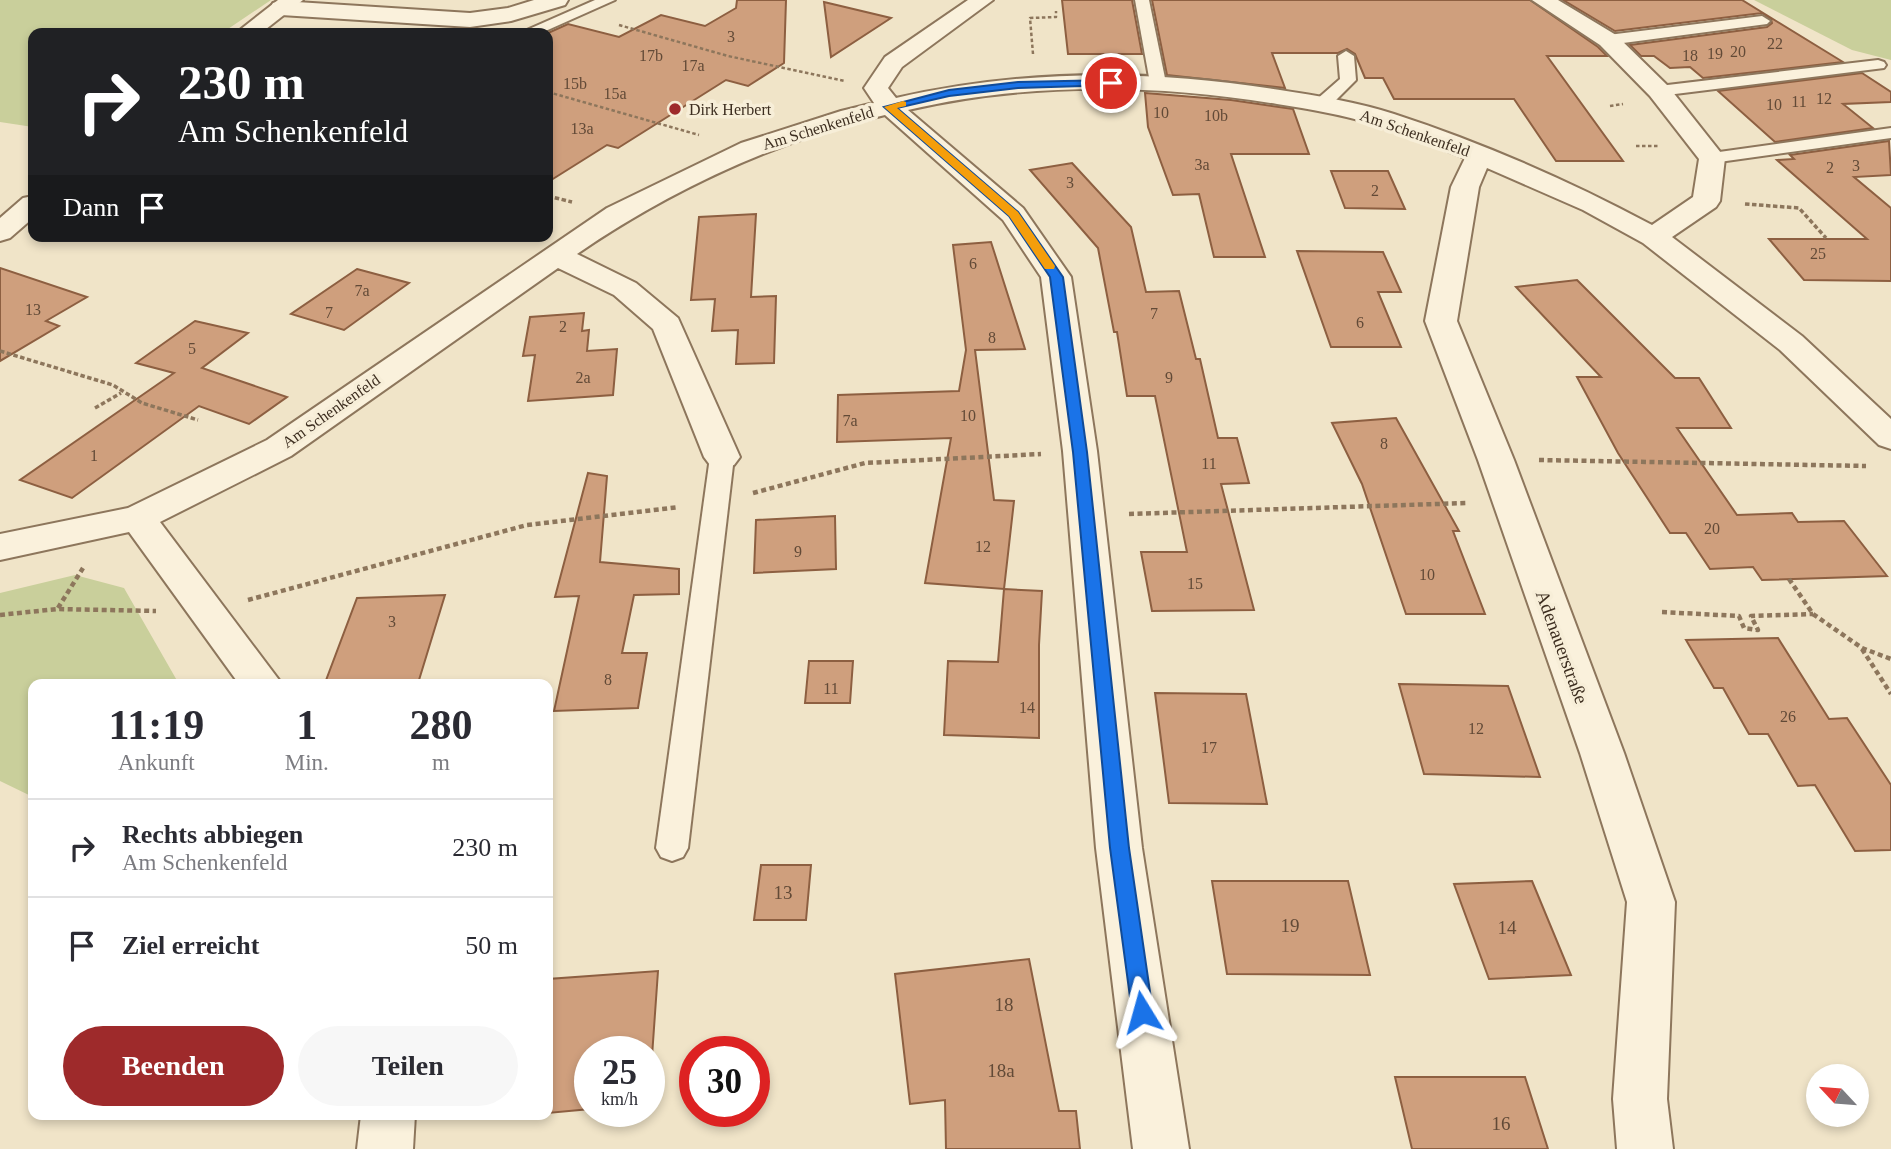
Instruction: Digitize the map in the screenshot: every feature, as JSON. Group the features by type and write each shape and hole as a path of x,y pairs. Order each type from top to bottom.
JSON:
{"street":[{"path":"470,20 511,14 557,0"},
{"path":"982,0 893,62 876,88 890,107 1013,214 1056,277 1080,452 1119,848 1161,1149"},
{"path":"1543,0 1608,40 1659,91 1712,158 1706,201 1653,237"},
{"path":"254,28 287,4 470,20 511,28"},
{"name":"Am Schenkenfeld","path":"0,547 138,518 279,448 617,214 750,149 850,116 949,93 1018,85 1158,83 1230,89 1322,104 1384,119 1480,155 1593,204 1653,237 1791,343 1891,438"},
{"name":"Adenauerstraße","path":"1480,155 1465,187 1441,320 1496,460 1602,753 1651,902 1640,1099 1645,1149"},
{"path":"0,232 28,208"},
{"path":"556,256 625,289 667,325 722,457"},
{"path":"138,518 257,679"},
{"path":"385,1149 388,1120"}],"lane":[{"path":"540,28 608,0"},
{"path":"1142,0 1158,83"},
{"path":"1608,40 1762,21"},
{"path":"1322,104 1348,80 1346,57"},
{"path":"1659,91 1878,65"},
{"path":"1712,158 1891,134"},
{"path":"673,848 722,457"}],"path":[{"path":"1033,51 1030,18 1056,17 1056,11"},
{"path":"614,23 728,55 811,73"},
{"path":"553,94 682,130"},
{"path":"1779,206 1799,208 1826,238"},
{"path":"0,351 113,385 142,403 198,420"},
{"path":"94,408 122,393"},
{"path":"788,483 865,463 1030,454"},
{"path":"1541,460 1864,466"},
{"path":"1142,514 1475,502"},
{"path":"0,615 57,609 206,610 527,525 689,506"},
{"path":"1789,579 1813,614 1862,648 1891,659"},
{"path":"1662,612 1739,615 1744,628 1758,630 1751,616 1813,614"},
{"path":"1862,648 1891,694"}],"green space":[{"path":"0,0 271,0 229,28 28,28 28,126 0,122"},
{"path":"1754,0 1891,0 1891,60 1852,50"},
{"path":"75,575 124,588 176,679 28,679 28,795 0,781 0,593"}],"building":[{"path":"737,0 786,0 784,63 748,86 726,80 618,148 607,145 553,179 553,31 568,24 619,37 661,15 705,26 736,8"},
{"path":"1062,0 1132,0 1142,54 1068,54"},
{"path":"1152,0 1530,0 1607,56 1547,56 1623,161 1556,161 1514,99 1394,99 1383,78 1365,78 1355,54 1347,49 1338,53 1272,53 1285,88 1167,75"},
{"path":"1563,0 1742,0 1843,62 1703,78 1690,67 1670,68 1654,56 1641,56 1630,45 1767,27 1772,23 1771,19 1762,13 1615,31"},
{"path":"824,2 891,18 831,57"},
{"path":"1862,73 1891,92 1891,102 1843,104 1873,128 1775,142 1718,91"},
{"path":"1145,93 1231,100 1293,109 1309,154 1231,154 1265,257 1214,257 1199,194 1173,195 1148,127"},
{"path":"1889,141 1891,175 1854,177 1891,208 1891,281 1804,280 1769,239 1867,239 1777,160 1794,159 1790,155"},
{"path":"1072,163 1131,227 1146,292 1179,291 1196,359 1200,359 1218,438 1237,438 1249,483 1221,484 1254,610 1152,611 1141,552 1187,552 1155,396 1127,396 1117,332 1114,332 1098,248 1030,170"},
{"path":"1331,171 1388,171 1405,209 1345,208"},
{"path":"756,214 751,297 776,296 774,363 736,364 738,330 712,331 715,299 691,300 699,217"},
{"path":"991,242 1025,349 975,350 994,500 1014,501 1004,589 925,583 951,438 837,442 838,395 959,391 966,350 953,245"},
{"path":"1297,251 1383,252 1401,292 1378,292 1401,347 1331,347"},
{"path":"0,268 87,297 46,321 59,326 0,361"},
{"path":"357,269 409,283 344,330 291,314"},
{"path":"1577,280 1675,378 1699,378 1731,428 1677,428 1737,515 1792,513 1798,522 1844,521 1887,576 1762,580 1753,567 1710,569 1686,533 1670,533 1618,453 1577,377 1601,377 1516,287"},
{"path":"584,313 582,331 589,330 587,351 617,349 613,395 528,401 535,355 523,356 530,317"},
{"path":"195,321 248,333 202,368 287,397 249,424 199,406 72,498 20,480 174,373 136,363"},
{"path":"1396,418 1459,531 1453,531 1485,614 1406,614 1362,484 1332,423"},
{"path":"588,473 607,476 600,562 679,569 679,594 634,595 622,653 647,653 638,708 554,711 579,596 555,597"},
{"path":"835,516 836,569 754,573 756,520"},
{"path":"1004,589 1042,591 1039,738 944,735 948,661 998,662"},
{"path":"445,595 419,679 327,679 357,598"},
{"path":"1778,638 1829,719 1847,718 1891,785 1891,850 1855,851 1815,785 1798,786 1768,734 1749,734 1723,688 1714,688 1686,640"},
{"path":"809,661 853,661 850,703 805,703"},
{"path":"1399,684 1508,686 1540,777 1424,774"},
{"path":"1155,693 1246,694 1267,804 1169,803"},
{"path":"761,865 811,865 806,920 754,920"},
{"path":"1212,881 1348,881 1370,975 1227,974"},
{"path":"1532,881 1571,975 1489,979 1454,884"},
{"path":"1029,959 1059,1111 1076,1111 1080,1149 946,1149 945,1100 910,1104 895,974"},
{"path":"658,971 653,1036 574,1036 574,1111 553,1113 553,979"},
{"path":"1395,1077 1525,1077 1548,1149 1412,1149"}],"slow traffic":[{"path":"903,104 890,107 1013,214 1049,266"}],"place":[{"name":"Dirk Herbert","path":"675,109"}],"route":[{"path":"1111,83 1018,85 949,93 890,107 1013,214 1056,277 1080,452 1119,848 1142,1012"}]}
